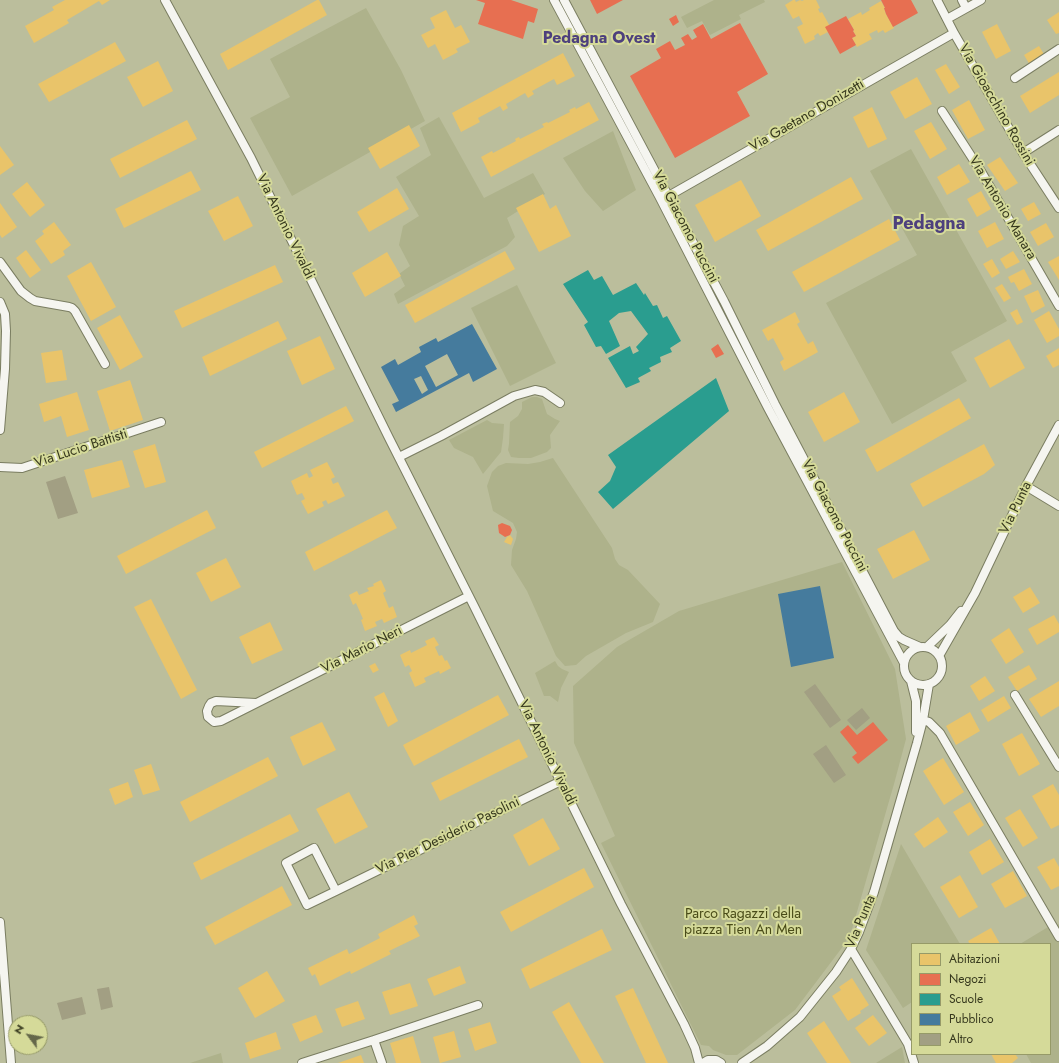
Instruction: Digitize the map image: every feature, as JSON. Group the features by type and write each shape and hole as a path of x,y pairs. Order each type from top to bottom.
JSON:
{"street":[{"name":"Via Antonio Vivaldi","path":"165,0 252,158 621,904 695,1048 705,1062"},
{"name":"Via Giacomo Puccini","path":"554,0 572,34 587,53 669,196 724,301 772,406"},
{"name":"Via Giacomo Puccini","path":"564,0 580,30 587,53 661,200 772,406 876,604 904,664 905,673 911,681"},
{"name":"Via Gioacchino Rossini","path":"937,0 1023,153 1059,208"},
{"path":"962,0 966,8"},
{"path":"947,19 981,0"},
{"path":"572,34 580,30"},
{"name":"Via Gaetano Donizetti","path":"661,200 954,32"},
{"path":"1015,78 1059,49"},
{"name":"Via Antonio Manara","path":"942,111 982,173 1059,306"},
{"path":"1023,153 1059,130"},
{"path":"0,262 21,291 30,298 69,306 72,308 105,364"},
{"path":"0,302 5,314 6,331 5,369 0,430"},
{"path":"399,457 514,396 535,390 544,392 560,403"},
{"name":"Via Lucio Battisti","path":"0,467 22,468 161,422"},
{"name":"Via Punta","path":"939,656 975,593 1026,486 1059,424"},
{"path":"1026,486 1059,506"},
{"name":"Via Punta","path":"924,647 950,625 975,593"},
{"name":"Via Mario Neri","path":"256,703 216,701 211,703 209,706 207,711 208,717 214,722 221,721 469,596"},
{"name":"Via Giacomo Puccini","path":"876,604 899,637 932,649 939,656"},
{"path":"904,664 909,652 914,648 924,647"},
{"path":"911,681 920,685 934,682 941,673 942,661 939,656"},
{"name":"Via Punta","path":"911,681 916,701 917,743"},
{"name":"Via Punta","path":"742,1063 767,1046 800,1017 836,972 851,949 874,892 917,743 923,720 929,684"},
{"path":"1015,695 1059,767"},
{"path":"923,720 929,722 940,733 1059,937"},
{"name":"Via Pier Desiderio Pasolini","path":"336,891 314,848 286,863 307,905 336,891 561,781"},
{"path":"0,922 11,1063"},
{"path":"851,949 908,1044 911,1054"},
{"path":"302,1063 478,1005"},
{"path":"374,1040 382,1063"},
{"name":"Via Antonio Vivaldi","path":"695,1048 699,1063"},
{"path":"705,1062 716,1060 721,1063"}],"green space":[{"path":"714,0 764,0 765,2 739,15 741,19 710,35 702,21 687,28 681,17"},
{"path":"366,8 401,70 425,121 292,196 250,118 290,97 270,59"},
{"path":"439,117 484,198 533,173 545,194 507,218 515,237 507,246 398,304 394,294 405,286 399,274 410,266 399,245 403,226 419,216 396,177 431,155 420,128"},
{"path":"613,131 636,190 603,211 585,191 563,158"},
{"path":"911,149 1007,321 951,352 967,381 892,424 826,303 917,255 870,171"},
{"path":"517,285 556,363 510,386 471,308"},
{"path":"532,397 542,399 547,414 560,421 550,435 551,448 547,452 531,458 511,457 508,450 510,422 518,416 522,409 522,402"},
{"path":"487,420 492,423 504,424 503,438 501,452 483,474 473,457 454,448 449,440"},
{"path":"553,458 612,548 615,559 619,565 628,570 660,604 653,622 626,633 586,656 576,665 565,666 556,656 527,591 511,565 512,550 517,532 513,523 493,511 487,486 492,472 498,466 506,463 528,464"},
{"name":"Parco Ragazzi della piazza Tien An Men","path":"842,562 895,669 906,739 852,929 844,945 795,1010 737,1055 726,1055 713,1050 709,1046 701,1045 601,843 615,836 574,743 573,686 617,647 679,611"},
{"path":"555,661 558,666 569,672 561,688 558,702 550,696 544,696 535,673"},
{"path":"901,844 959,943 911,943 911,1003 903,1008 866,950"},
{"path":"1053,924 1055,926 1059,924 1059,1063 1031,1063 1027,1055 1051,1055 1051,943 1022,943"},
{"path":"902,1047 905,1063 876,1063"},
{"path":"221,1053 223,1063 190,1063"}],"building: Abitazioni":[{"path":"65,0 110,0 102,5 99,1 67,20 69,23 34,43 25,26 54,10 52,7"},
{"path":"319,0 327,15 228,70 220,54"},
{"path":"793,0 796,2 800,0 816,0 820,8 818,9 820,13 822,12 832,30 820,36 818,33 814,36 815,39 805,44 797,27 803,24 799,16 793,19 785,5"},
{"path":"881,1 894,28 885,33 883,30 878,33 877,30 869,34 872,39 857,47 852,38 856,36 848,19 861,12 862,15 870,10 869,8"},
{"path":"446,10 455,28 461,25 470,42 456,49 458,52 443,60 435,44 428,48 421,35 435,28 430,18"},
{"path":"1059,12 1059,33 1056,34 1047,20"},
{"path":"997,24 1011,51 996,59 982,32"},
{"path":"115,42 126,61 49,102 38,84"},
{"path":"1039,46 1045,56 1030,65 1024,55"},
{"path":"563,53 575,76 557,85 554,79 532,91 534,94 528,98 525,93 506,104 508,108 503,111 500,106 478,118 480,122 461,132 452,113"},
{"path":"158,61 173,91 143,107 127,77"},
{"path":"946,64 960,87 949,94 935,70"},
{"path":"1059,72 1059,95 1030,113 1020,96"},
{"path":"917,77 932,104 905,119 890,92"},
{"path":"969,100 985,130 968,139 952,110"},
{"path":"589,102 599,120 491,177 481,157 492,151 493,153 516,141 515,139 519,137 520,139 544,127 542,124 548,123 570,112 569,110 575,107 576,109"},
{"path":"872,107 887,139 868,148 853,117"},
{"path":"187,120 197,139 120,178 110,159"},
{"path":"931,122 947,149 930,159 914,131"},
{"path":"409,125 420,146 380,169 368,148"},
{"path":"0,146 14,165 0,175"},
{"path":"1000,157 1018,183 1005,191 987,165"},
{"path":"959,164 970,182 947,195 937,177"},
{"path":"191,171 201,190 124,228 115,209"},
{"path":"851,177 863,199 768,251 756,230"},
{"path":"741,180 761,216 715,242 695,205"},
{"path":"27,182 45,205 30,217 12,194"},
{"path":"397,188 409,209 369,232 357,212"},
{"path":"981,191 991,209 977,217 967,199"},
{"path":"543,194 550,209 556,205 571,236 539,252 516,208"},
{"path":"238,196 253,226 224,241 208,211"},
{"path":"1034,202 1041,214 1028,221 1021,209"},
{"path":"0,203 17,227 2,238 0,235"},
{"path":"889,219 900,240 804,292 792,272"},
{"path":"54,222 71,245 63,251 65,255 51,264 35,241 44,234 42,231"},
{"path":"995,222 1004,239 987,248 978,231"},
{"path":"1046,223 1054,237 1038,246 1030,232"},
{"path":"26,250 41,270 30,278 16,258"},
{"path":"505,251 515,269 415,323 405,305"},
{"path":"1013,251 1020,262 1006,269 1000,259"},
{"path":"387,252 401,276 365,297 352,273"},
{"path":"1059,256 1059,280 1048,262"},
{"path":"992,259 1000,273 992,278 983,264"},
{"path":"91,262 116,307 91,321 67,276"},
{"path":"275,265 283,282 182,328 174,311"},
{"path":"1024,269 1032,284 1019,291 1014,282 1011,283 1008,277"},
{"path":"1002,284 1011,298 1004,302 995,288"},
{"path":"1038,290 1045,306 1032,313 1024,296"},
{"path":"1017,309 1023,322 1017,325 1010,313"},
{"path":"1049,311 1059,329 1059,336 1047,343 1034,320"},
{"path":"795,312 800,322 797,324 808,344 813,341 818,352 784,371 780,362 784,359 773,338 768,341 762,330"},
{"path":"120,315 143,357 120,370 97,328"},
{"path":"278,321 287,339 210,376 202,357"},
{"path":"320,336 335,369 302,385 287,351"},
{"path":"1009,339 1025,368 990,388 974,358"},
{"path":"1059,348 1059,365 1053,368 1046,356"},
{"path":"62,350 67,380 46,383 41,353"},
{"path":"130,380 143,420 110,431 97,391"},
{"path":"77,392 89,430 67,437 61,416 44,422 39,404"},
{"path":"844,392 860,422 824,442 808,412"},
{"path":"959,398 971,418 877,472 865,450"},
{"path":"346,406 354,421 262,468 254,452"},
{"path":"155,444 166,482 145,488 133,451"},
{"path":"984,444 995,465 984,474 923,507 910,484"},
{"path":"122,460 130,487 92,498 84,470"},
{"path":"327,462 335,477 331,479 333,484 338,482 345,496 328,504 326,500 322,502 324,506 308,514 301,501 305,499 302,493 297,495 291,481 307,473 309,478 313,476 310,470"},
{"path":"207,510 216,528 126,574 117,556"},
{"path":"387,510 397,528 314,571 305,552"},
{"path":"914,530 930,560 893,579 877,549"},
{"path":"510,535 513,539 511,545 504,542"},
{"path":"226,558 241,587 211,602 196,573"},
{"path":"381,580 386,591 383,593 389,608 393,606 397,617 384,623 382,619 375,622 377,626 365,631 361,620 363,619 356,603 353,605 349,595 357,591 359,595 369,591 367,588 374,586 373,584"},
{"path":"1030,587 1040,603 1023,613 1013,597"},
{"path":"151,599 197,690 181,699 134,607"},
{"path":"1054,615 1059,624 1059,632 1037,645 1028,629"},
{"path":"270,622 283,650 252,664 239,637"},
{"path":"1009,628 1024,652 1006,664 991,640"},
{"path":"434,637 439,645 435,647 439,656 442,655 445,661 447,660 451,668 440,674 439,671 424,678 426,682 415,687 409,673 412,671 409,665 405,667 400,655 410,650 411,653 427,645 425,641"},
{"path":"375,663 379,670 373,673 369,666"},
{"path":"1029,665 1037,679 1017,691 1008,677"},
{"path":"985,676 995,691 979,701 970,686"},
{"path":"1059,681 1059,706 1041,717 1029,699"},
{"path":"384,692 398,721 388,727 374,697"},
{"path":"498,695 509,715 414,766 403,745"},
{"path":"1004,696 1011,708 988,722 981,710"},
{"path":"970,712 980,731 956,745 946,726"},
{"path":"322,722 336,750 303,766 290,737"},
{"path":"1022,733 1040,764 1019,776 1002,744"},
{"path":"519,739 528,757 440,801 431,783"},
{"path":"268,757 278,776 190,822 180,802"},
{"path":"943,758 964,792 944,805 923,771"},
{"path":"151,764 160,790 143,795 134,770"},
{"path":"128,782 133,797 115,805 109,789"},
{"path":"1053,784 1059,795 1059,825 1051,829 1032,796"},
{"path":"349,792 368,827 335,844 316,809"},
{"path":"970,802 984,825 968,836 953,812"},
{"path":"1020,809 1038,838 1023,847 1005,818"},
{"path":"290,814 299,831 201,880 193,863"},
{"path":"938,817 948,832 924,848 914,834"},
{"path":"543,818 560,849 529,866 513,835"},
{"path":"990,839 1004,862 982,875 969,852"},
{"path":"1054,858 1059,867 1059,886 1051,890 1037,867"},
{"path":"584,868 594,887 511,932 500,912"},
{"path":"1013,871 1027,896 1005,908 991,884"},
{"path":"960,875 978,907 959,918 940,887"},
{"path":"282,886 292,905 215,945 205,927"},
{"path":"414,915 418,924 414,926 420,936 389,951 391,954 351,974 350,971 320,986 315,974 312,976 308,968 347,949 349,954 380,938 378,934"},
{"path":"991,928 999,943 969,943 968,941"},
{"path":"602,929 612,950 530,989 521,969"},
{"path":"460,966 466,983 434,996 427,979"},
{"path":"267,971 285,1001 255,1018 238,988"},
{"path":"852,978 869,1005 860,1011 861,1013 848,1021 832,996 841,990 839,987"},
{"path":"410,983 418,1006 390,1015 382,992"},
{"path":"633,988 668,1063 646,1063 615,996"},
{"path":"358,1001 365,1019 342,1027 335,1009"},
{"path":"569,1002 604,1063 581,1063 552,1012"},
{"path":"316,1015 323,1032 300,1042 292,1024"},
{"path":"873,1015 887,1033 869,1046 855,1028"},
{"path":"824,1021 851,1063 827,1063 807,1033"},
{"path":"490,1022 497,1043 475,1051 468,1029"},
{"path":"454,1031 461,1057 440,1063 433,1037"},
{"path":"276,1032 281,1049 250,1059 245,1043"},
{"path":"413,1036 421,1063 396,1063 390,1043"},
{"path":"361,1055 364,1063 338,1063"},
{"path":"992,1055 1016,1055 1018,1058 1012,1063 996,1063"}],"building: Negozi":[{"path":"476,0 511,0 538,9 534,23 528,21 523,39 478,24 485,3"},
{"path":"590,0 623,0 597,14"},
{"path":"881,0 911,0 918,13 893,27"},
{"path":"676,15 679,22 673,26 669,19"},
{"path":"846,16 854,30 853,31 856,36 852,38 856,45 840,54 825,27"},
{"path":"740,23 768,74 737,92 750,116 675,158 630,76 661,58 656,49 670,41 675,50 685,45 681,38 688,34 692,40 697,37 693,30 703,24 711,39"},
{"path":"718,344 724,354 716,358 711,349"},
{"path":"502,523 510,526 512,530 510,535 505,537 499,533 498,525"},
{"path":"873,722 888,740 858,764 852,757 857,753 840,732 848,725 857,735"}],"building: Scuole":[{"path":"588,270 594,280 602,276 613,295 636,283 644,295 645,293 653,306 657,305 663,318 667,316 681,341 670,348 672,352 660,357 661,362 649,368 651,371 638,378 640,382 626,388 608,358 630,346 633,354 639,351 636,347 648,334 631,311 619,313 609,321 620,346 606,354 601,346 596,347 584,325 588,322 563,284"},
{"path":"716,378 729,411 613,509 598,492 610,481 616,467 608,455"}],"building: Pubblico":[{"path":"472,324 497,369 473,382 469,373 396,412 392,404 399,401 381,367 395,359 398,365 421,352 419,347 436,338 438,342","holes":["447,354 458,375 436,387 425,366","421,376 428,390 422,394 414,379"]},
{"path":"820,586 834,658 791,667 778,594"}],"building: Altro":[{"path":"65,476 78,513 58,519 46,482"},
{"path":"815,684 841,720 830,728 804,692"},
{"path":"862,708 870,718 856,730 847,720"},
{"path":"826,745 846,775 834,783 813,754"},
{"path":"109,987 113,1007 101,1010 97,989"},
{"path":"82,997 86,1014 62,1020 57,1003"}],"district":[{"name":"Pedagna Ovest","path":"599,39"},
{"name":"Pedagna","path":"929,225"}]}
